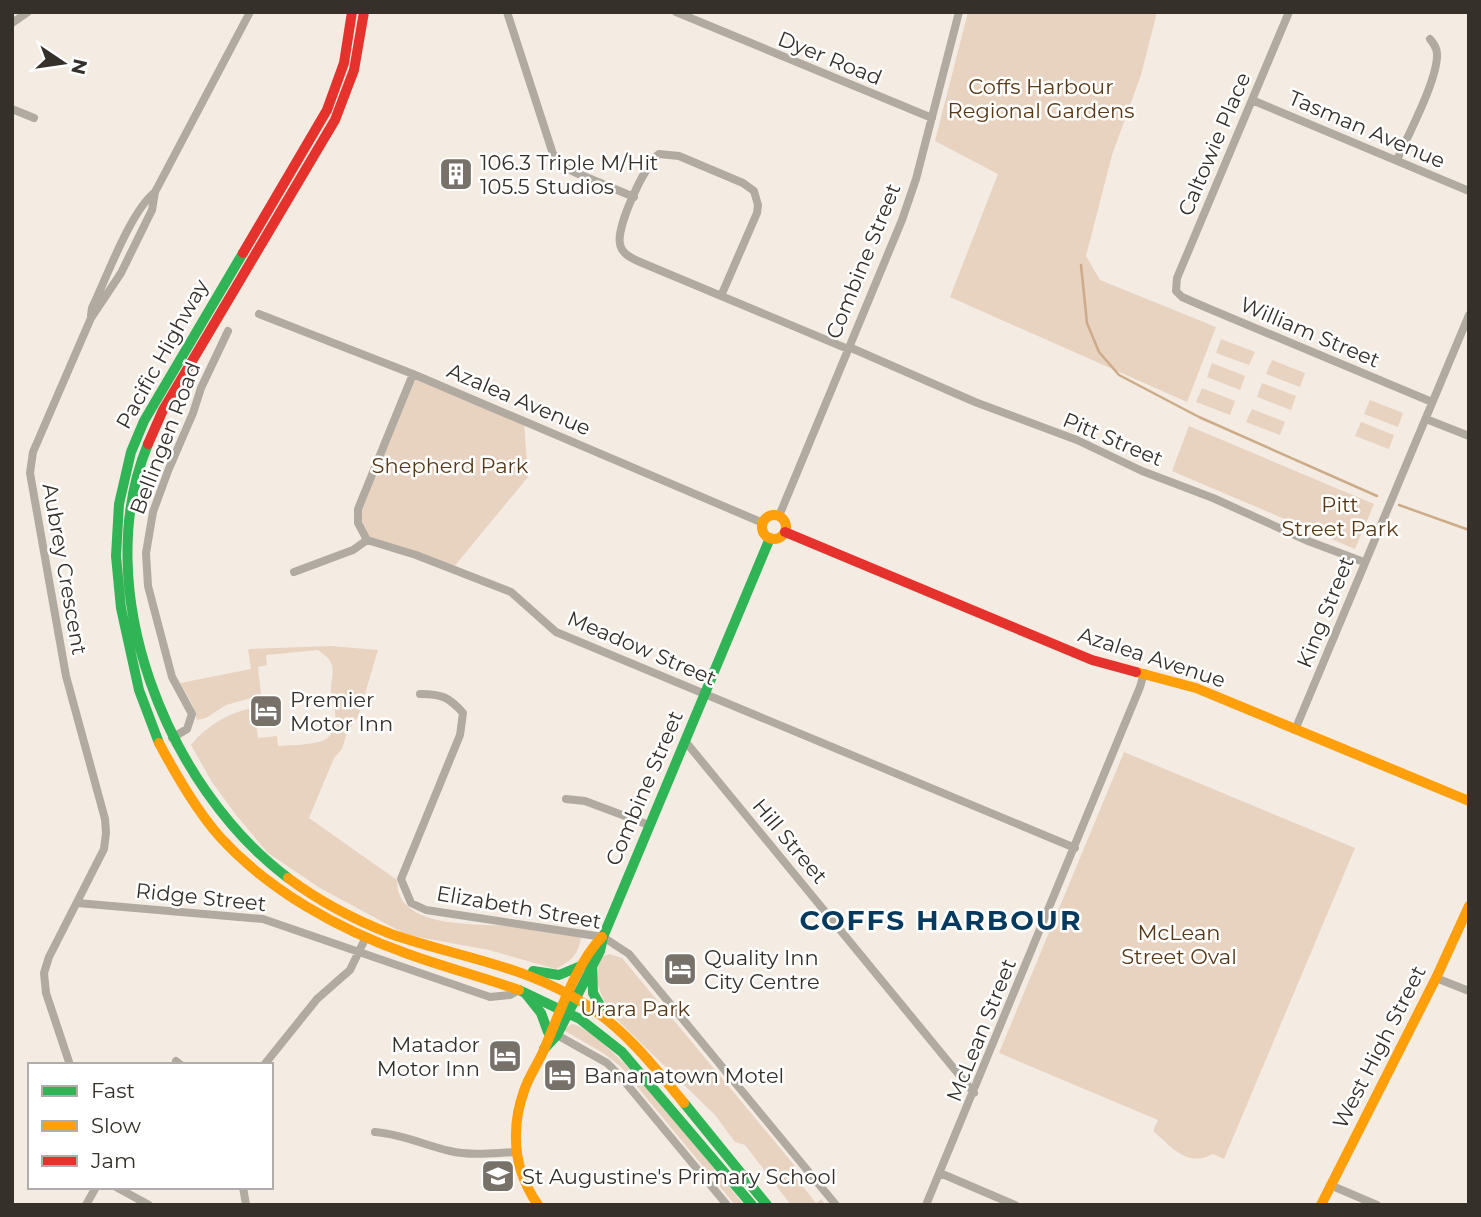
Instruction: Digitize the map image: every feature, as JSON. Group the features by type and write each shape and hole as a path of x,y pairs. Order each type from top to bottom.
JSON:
{"main road":[{"name":"Pacific Highway","path":"352,12 344,63 327,110 155,399 136,440 123,479 116,531 119,602 142,701 159,745 203,814 224,842 237,854 299,900 366,937 565,1009 607,1037 752,1205"},
{"name":"Pacific Highway","path":"364,12 354,71 335,120 163,410 143,455 134,487 127,553 131,601 146,667 173,738 224,816 258,852 319,898 386,932 429,947 478,958"},
{"path":"771,515 779,516 785,521 785,532 778,539 770,538 763,533 763,523 771,515"},
{"name":"Azalea Avenue","path":"785,532 1092,660 1195,688 1469,801"},
{"name":"Combine Street","path":"538,1205 524,1183 516,1152 518,1111 523,1092 588,965 592,947 603,937 770,538"},
{"name":"West High Street","path":"1321,1205 1436,978 1469,906"},
{"path":"478,958 487,956 548,975 559,975 588,965 593,993 609,1021"},
{"path":"478,958 572,997 609,1021 636,1046 767,1205"},
{"path":"521,995 541,1013 553,1034"}],"street":[{"path":"12,23 28,12"},
{"name":"Aubrey Crescent","path":"77,903 104,849 105,819 66,676 30,473 33,452 91,318 121,273 152,210 155,192 250,12"},
{"path":"507,12 546,136 559,162 574,172 634,197"},
{"name":"Dyer Road","path":"676,12 932,118"},
{"name":"Combine Street","path":"779,516 902,220 959,12"},
{"name":"Caltowie Place","path":"1176,291 1177,278 1289,12"},
{"path":"1397,160 1433,77 1438,56 1430,39"},
{"name":"Tasman Avenue","path":"1252,100 1469,191"},
{"path":"12,109 34,118"},
{"path":"659,154 680,156 743,183 754,191 757,213 722,296 625,254 621,247 620,232 634,197 649,163 659,154"},
{"name":"William Street","path":"1176,291 1182,297 1205,307 1432,402"},
{"name":"Pitt Street","path":"722,296 975,402 1077,440 1142,471 1364,562"},
{"name":"Azalea Avenue","path":"259,314 413,374 763,523"},
{"name":"King Street","path":"1295,730 1469,315"},
{"name":"Bellingen Road","path":"159,745 190,726 192,713 172,677 154,612 146,566 147,538 168,471 201,388 228,331"},
{"path":"294,572 353,550 368,540 358,523 358,509 413,374"},
{"path":"1426,419 1469,436"},
{"name":"Meadow Street","path":"368,540 416,555 511,592 556,632 1075,848"},
{"name":"McLean Street","path":"926,1205 1075,848 1144,673"},
{"name":"Elizabeth Street","path":"420,694 451,699 463,713 460,735 401,879 411,903 426,910 603,937 629,954 836,1205"},
{"name":"Hill Street","path":"685,741 974,1093"},
{"path":"566,799 585,801 649,825"},
{"path":"69,1063 46,993 44,973 77,903"},
{"name":"Ridge Street","path":"77,903 263,919 490,997 521,995"},
{"path":"266,1063 317,999 350,970 366,937"},
{"path":"1436,978 1469,991"},
{"path":"553,1034 607,1063 727,1205"},
{"path":"375,1132 396,1133 451,1152 516,1152"},
{"path":"940,1174 1015,1205"},
{"path":"1330,1185 1377,1205"},
{"path":"86,1205 95,1189"},
{"path":"120,1189 149,1205"}],"green space":[{"name":"Coffs Harbour Regional Gardens","path":"968,12 1157,12 1141,75 1112,155 1086,256 1100,280 1216,327 1187,402 950,297 998,174 935,141"},
{"path":"1221,339 1255,352 1249,365 1216,353"},
{"path":"1272,360 1305,373 1300,387 1266,374"},
{"path":"1212,363 1245,376 1240,390 1207,377"},
{"name":"Shepherd Park","path":"413,374 524,422 528,477 452,569 367,540 358,523 358,509"},
{"path":"1262,383 1296,396 1291,410 1257,397"},
{"path":"1202,388 1235,401 1230,415 1196,402"},
{"path":"1370,400 1403,413 1398,427 1364,414"},
{"path":"1252,409 1285,422 1280,435 1246,422"},
{"path":"1361,422 1394,435 1389,449 1355,436"},
{"name":"Pitt Street Park","path":"1189,426 1374,504 1355,549 1172,471"},
{"path":"331,646 378,650 358,717 347,732 342,749 334,758 309,818 397,880 400,896 410,908 424,916 441,921 547,930 581,938 576,953 566,963 556,969 489,950 407,935 320,888 268,853 236,815 212,782 191,745 204,731 221,720 258,708 259,716 255,717 258,738 277,736 278,746 310,744 326,739 336,723 331,693 332,665 318,650 266,655 267,665 258,667 261,695 226,705 206,718 197,720 192,704 180,683 251,669 248,649"},
{"name":"McLean Street Oval","path":"1124,752 1355,848 1224,1159 1213,1154 1195,1159 1180,1154 1153,1131 1158,1120 999,1053"},
{"name":"Urara Park","path":"609,954 622,958 795,1166 792,1173 816,1203 822,1199 825,1205 791,1205 745,1145 735,1142 715,1115 607,1010 595,977 601,957"},
{"path":"572,1024 589,1033 635,1075 744,1205 735,1205 620,1066 565,1031 564,1029"}],"waterway":[{"path":"1081,265 1087,323 1099,352 1119,375 1199,417 1377,496"},
{"path":"1399,505 1469,530"}],"traffic: fast":[{"path":"159,743 139,690 121,608 116,556 119,504 131,452 144,421 243,253"},
{"path":"148,444 132,501 128,560 134,621 150,681 175,739 207,792 245,839 288,878"},
{"path":"544,1049 557,1035 600,951 603,937 770,538"},
{"path":"533,971 559,975 583,965"},
{"path":"592,966 593,993 605,1014"},
{"path":"519,990 580,1019 622,1052 752,1205"},
{"path":"525,993 541,1013 548,1032"},
{"path":"684,1103 767,1205"}],"traffic: slow":[{"path":"774,515 783,518 786,527 783,536 774,539 765,536 762,527 765,518 774,515"},
{"path":"1136,672 1196,688 1469,801"},
{"path":"159,743 211,827 239,857 283,891 332,921 382,944 519,990"},
{"path":"288,878 325,902 378,929 518,972 567,993 617,1029 641,1052 684,1103"},
{"path":"1321,1205 1436,978 1469,906"},
{"path":"538,1205 524,1180 519,1162 516,1144 519,1107 528,1081 576,976 602,937"}],"traffic: jam":[{"path":"243,253 327,110 344,63 352,12"},
{"path":"148,444 163,410 335,120 354,70 364,12"},
{"path":"785,532 1092,660 1136,672"}],"place":[{"name":"106.3 Triple M/Hit 105.5 Studios","path":"456,174"},
{"name":"Premier Motor Inn","path":"266,711"},
{"name":"Quality Inn City Centre","path":"680,969"},
{"name":"Matador Motor Inn","path":"505,1056"},
{"name":"Bananatown Motel","path":"560,1075"},
{"name":"St Augustine's Primary School","path":"498,1176"}],"district":[{"name":"COFFS HARBOUR","path":"941,920"}]}
